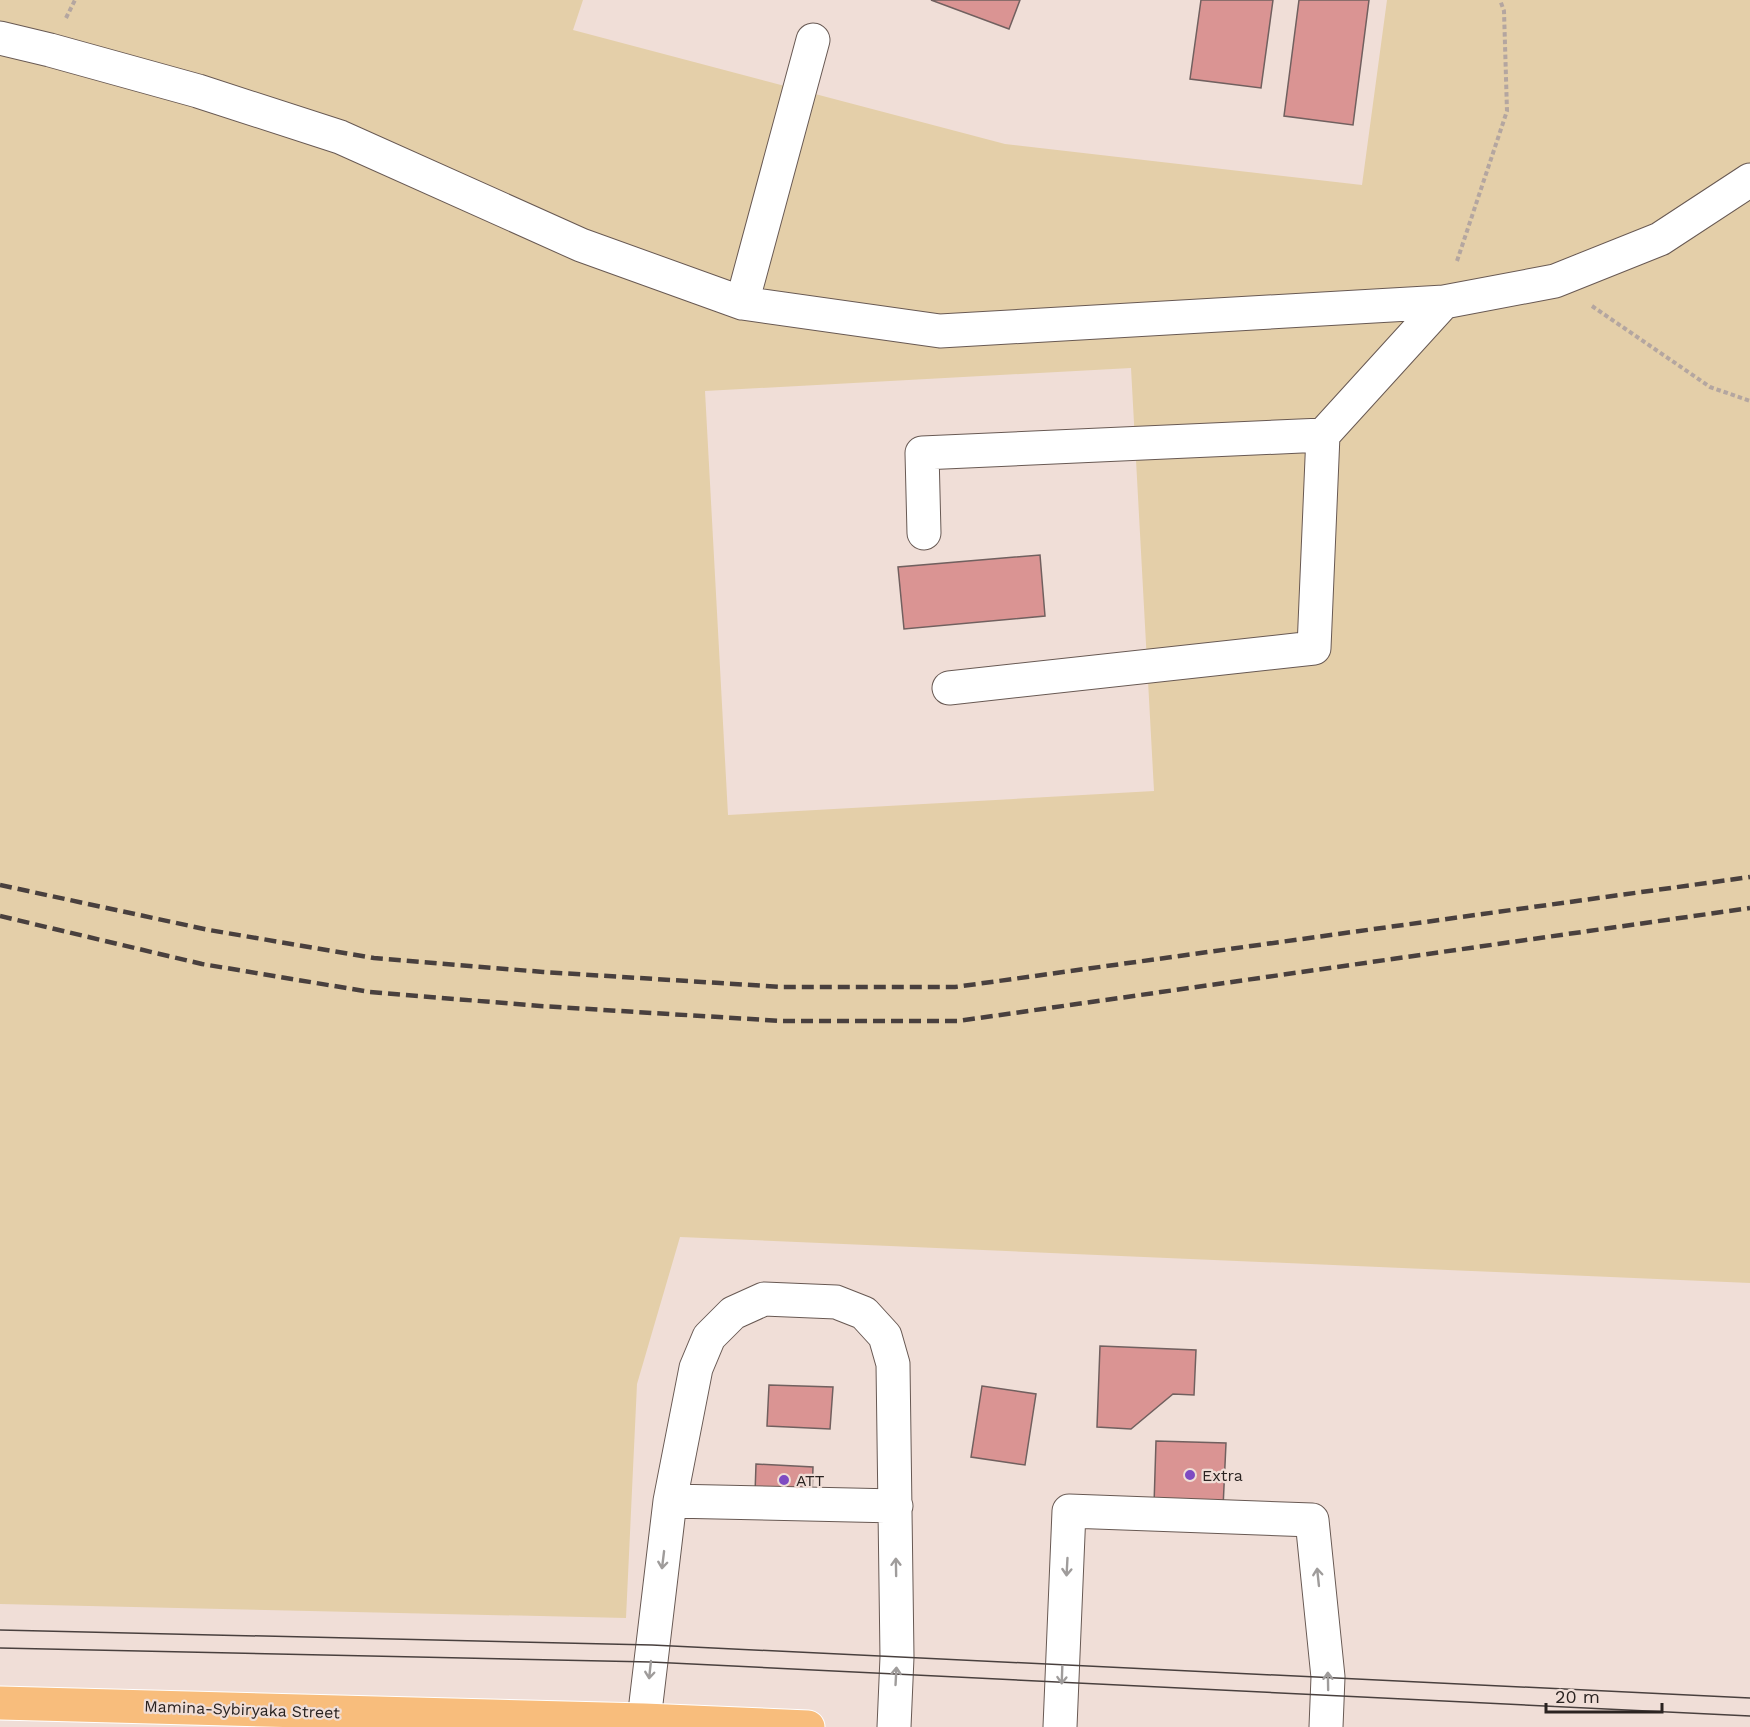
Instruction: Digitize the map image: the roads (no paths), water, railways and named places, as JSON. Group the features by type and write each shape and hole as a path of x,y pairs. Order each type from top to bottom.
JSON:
{"main road":[{"name":"Mamina-Sybiryaka Street","path":"0,1703 644,1720 808,1727"}],"lane":[{"path":"0,38 198,91 340,137 581,245 742,303 940,331 1444,302 1555,281 1660,238 1750,180"},
{"path":"742,303 813,40"},
{"path":"949,688 1314,648 1323,435 1444,302"},
{"path":"924,533 922,453 1323,435"},
{"path":"644,1720 653,1628 670,1502 696,1368 709,1337 733,1313 764,1299 836,1302 864,1313 885,1336 893,1364 897,1657 894,1727"},
{"path":"670,1502 896,1506"},
{"path":"1060,1727 1069,1511 1312,1520 1328,1677 1326,1727"}],"tram line":[{"path":"0,1630 652,1645 1750,1698"},
{"path":"0,1648 651,1662 1750,1716"}],"railway":[{"path":"0,885 209,930 374,958 543,972 783,987 955,987 1750,877"},
{"path":"0,916 202,964 370,992 540,1006 782,1021 958,1021 1750,908"}],"place":[{"name":"Extra","path":"1190,1475"},
{"name":"ATT","path":"784,1480"}]}
